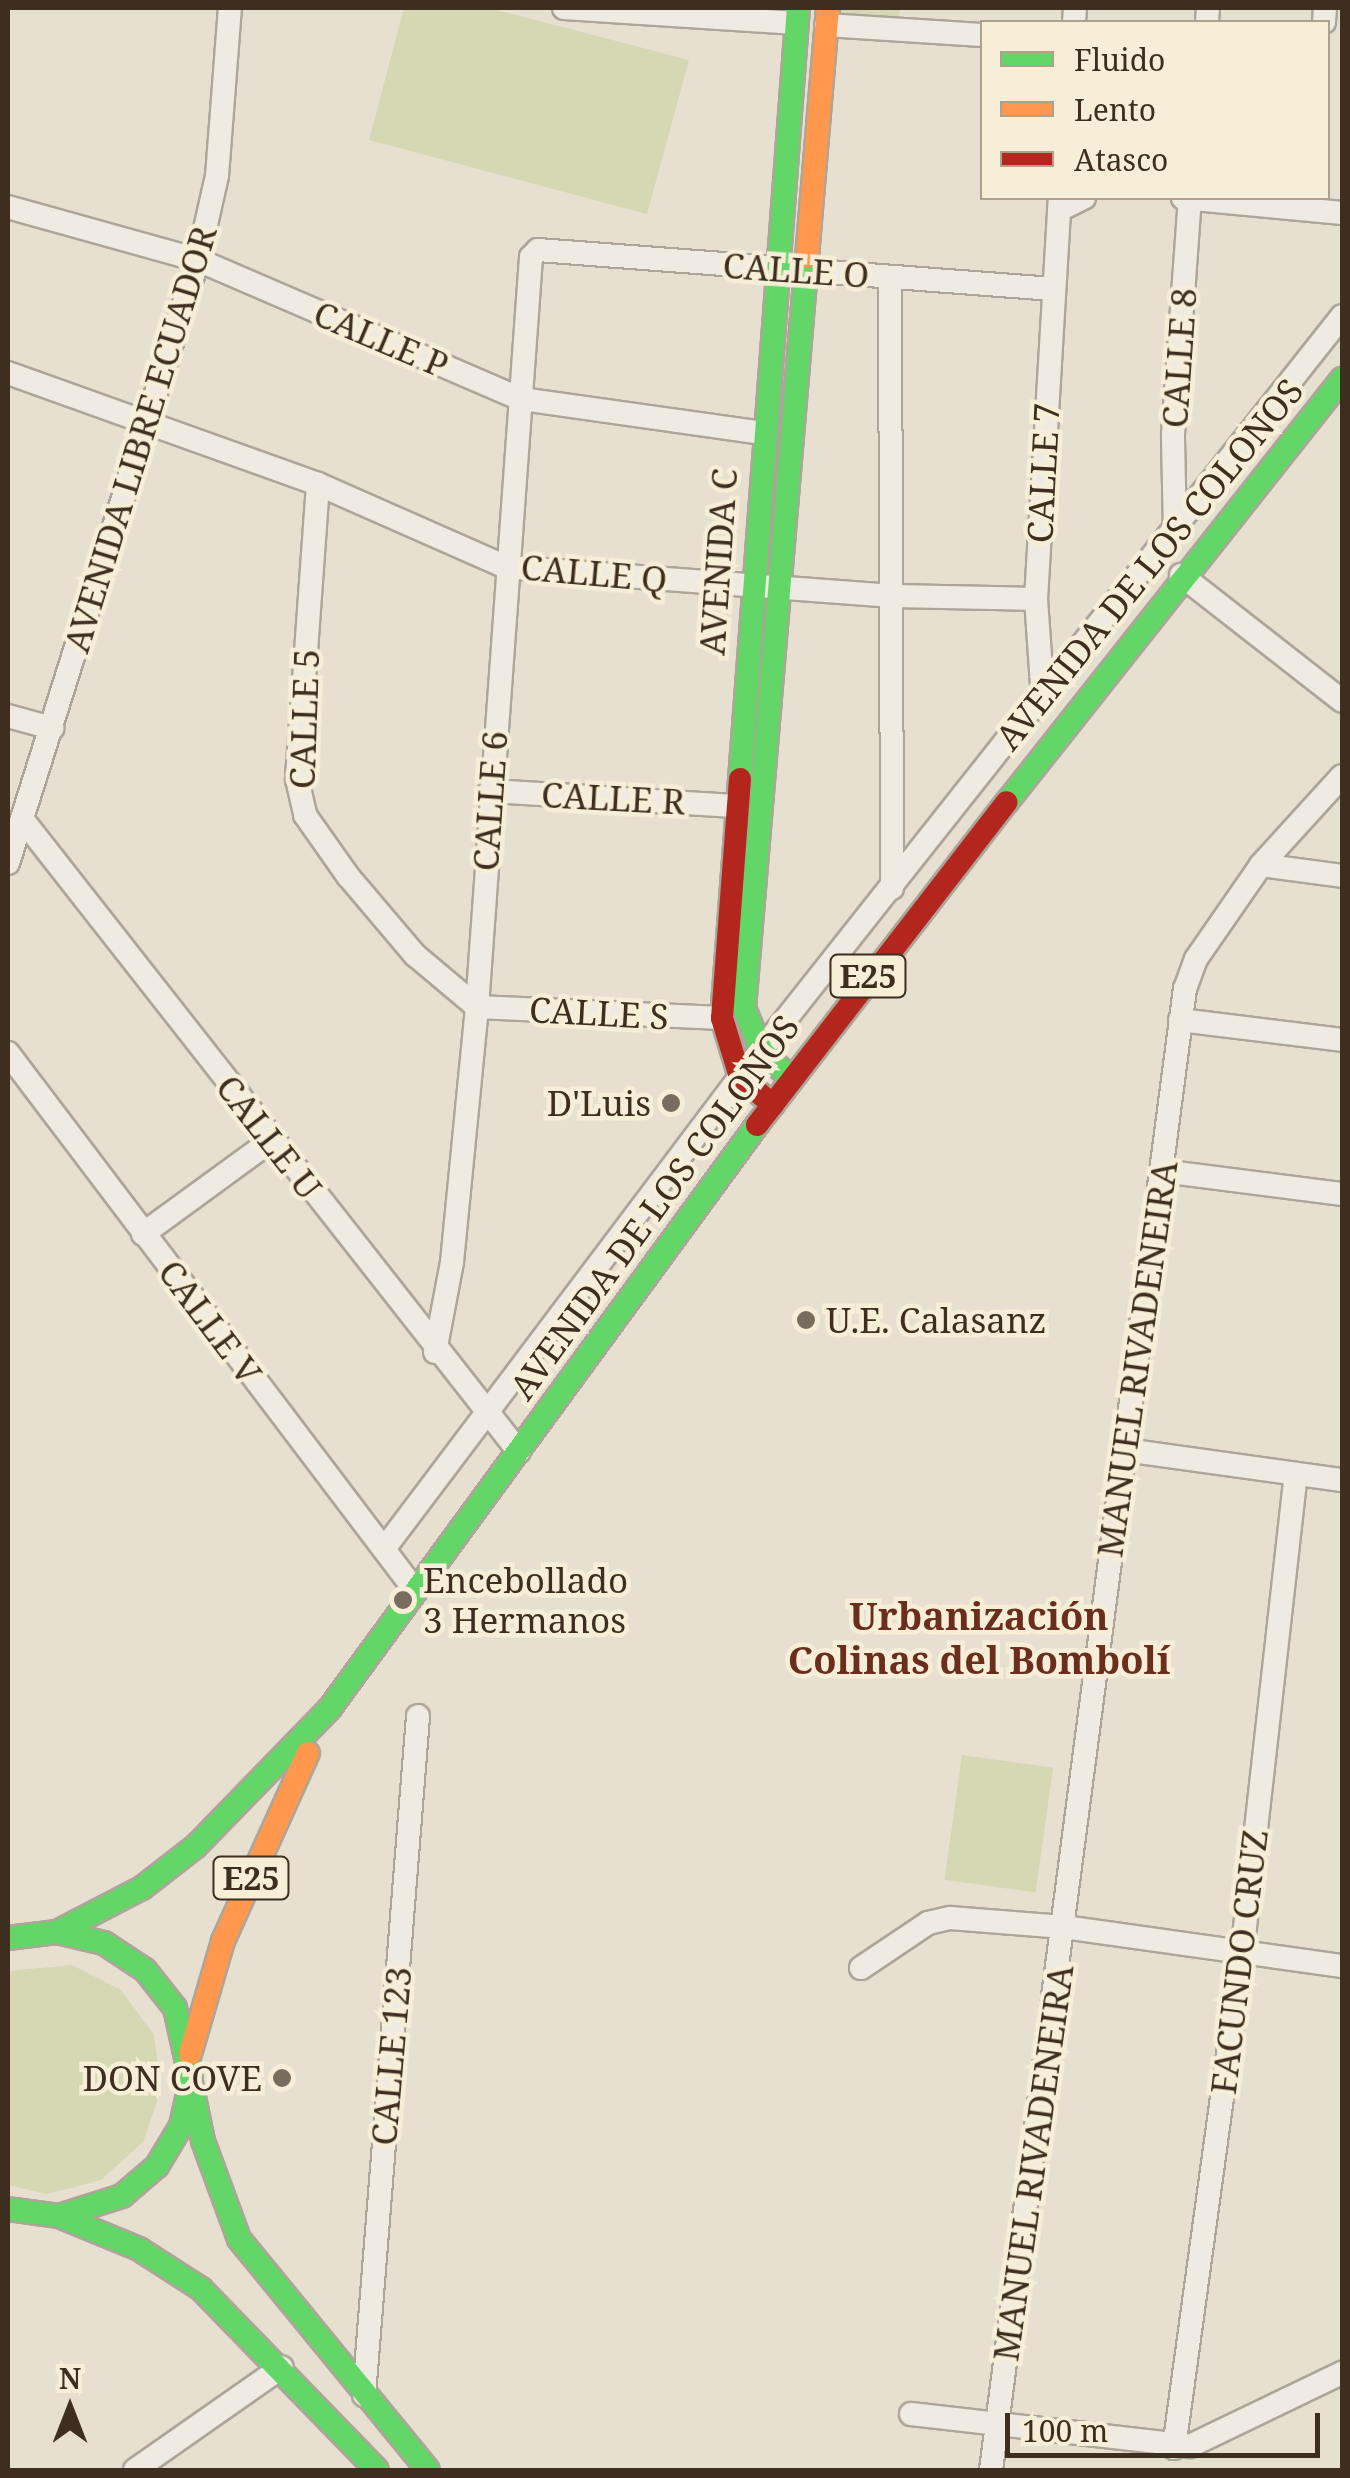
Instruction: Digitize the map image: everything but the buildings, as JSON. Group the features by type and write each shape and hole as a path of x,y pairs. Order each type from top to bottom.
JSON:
{"main road":[{"name":"AVENIDA C","path":"740,1077 722,1018 750,586 798,15"},
{"name":"AVENIDA C","path":"792,1079 762,1052 744,1008 827,16"},
{"name":"AVENIDA DE LOS COLONOS","path":"56,1932 142,1888 196,1846 251,1797 330,1708 414,1588 519,1452 895,940 1044,748 1342,380"},
{"path":"740,1077 773,1104"},
{"name":"AVENIDA DE LOS COLONOS","path":"190,2054 223,1942 330,1708"},
{"name":"E25","path":"8,2234 48,2216 122,2196 157,2166 181,2126 191,2080 190,2054 175,2008 145,1970 104,1943 56,1932 11,1935"},
{"path":"191,2080 204,2141 239,2238 428,2470"},
{"path":"8,2209 90,2224 170,2267 282,2368 377,2470"}],"street":[{"name":"AVENIDA LIBRE ECUADOR","path":"8,863 198,260 218,176 230,8"},
{"path":"564,8 798,15"},
{"path":"827,16 980,36"},
{"name":"CALLE 8","path":"1181,578 1175,531 1173,434 1187,200"},
{"path":"1229,200 1313,204 1342,213"},
{"name":"CALLE 7","path":"1044,748 1036,599 1060,204"},
{"name":"CALLE P","path":"8,207 198,260 521,400 763,433"},
{"name":"CALLE O","path":"538,250 1053,289"},
{"name":"CALLE 6","path":"435,1352 452,1262 476,1007 529,263 538,250"},
{"path":"890,277 895,940"},
{"path":"384,1549 740,1077 1342,316"},
{"name":"CALLE Q","path":"8,374 147,418 318,484 506,567 894,596 1036,599"},
{"name":"CALLE 5","path":"318,484 298,799 348,876 400,938 476,1007"},
{"path":"1181,578 1342,702"},
{"path":"8,716 52,728"},
{"name":"MANUEL RIVADENEIRA","path":"991,2470 1180,1020 1196,959 1262,865 1342,776"},
{"name":"CALLE R","path":"490,791 736,806"},
{"name":"CALLE U","path":"22,820 435,1352 519,1452"},
{"path":"1262,865 1342,876"},
{"name":"CALLE S","path":"476,1007 722,1018"},
{"path":"1180,1020 1342,1040"},
{"name":"CALLE V","path":"8,1054 414,1588"},
{"path":"143,1234 272,1140"},
{"path":"1162,1170 1342,1194"},
{"path":"1125,1450 1342,1480"},
{"name":"FACUNDO CRUZ","path":"1174,2448 1242,1954 1296,1476"},
{"name":"CALLE 123","path":"364,2396 418,1716"},
{"path":"861,1968 938,1919 1064,1926 1342,1966"},
{"path":"135,2470 282,2368"},
{"path":"911,2414 1174,2448 1202,2442 1342,2373"}],"green space":[{"path":"404,8 490,8 689,60 647,214 369,140"},
{"path":"840,8 900,8 899,19 839,14"},
{"path":"962,1755 1053,1768 1036,1893 944,1880"},
{"path":"72,1965 121,1990 154,2035 161,2090 143,2142 101,2180 47,2194 8,2185 8,1971"}],"traffic: fast":[{"path":"740,779 798,8"},
{"path":"792,1079 762,1052 744,1008 807,257"},
{"path":"1007,802 1342,379"},
{"path":"57,1932 142,1888 196,1846 330,1708 757,1125"},
{"path":"8,1938 57,1932 104,1943 145,1970 175,2008 191,2080 181,2126 157,2166 122,2196 59,2216 8,2209"},
{"path":"192,2087 203,2141 239,2239 428,2470"},
{"path":"59,2216 139,2249 201,2289 377,2470"}],"traffic: slow":[{"path":"807,257 828,8"},
{"path":"190,2054 223,1941 308,1753"}],"traffic: jam":[{"path":"740,779 722,1018 740,1077 773,1105"},
{"path":"757,1125 1007,802"}],"place":[{"name":"D'Luis","path":"671,1103"},
{"name":"U.E. Calasanz","path":"806,1320"},
{"name":"Encebollado 3 Hermanos","path":"403,1600"},
{"name":"DON COVE","path":"282,2078"}],"district":[{"name":"Urbanización Colinas del Bombolí","path":"979,1638"}]}
